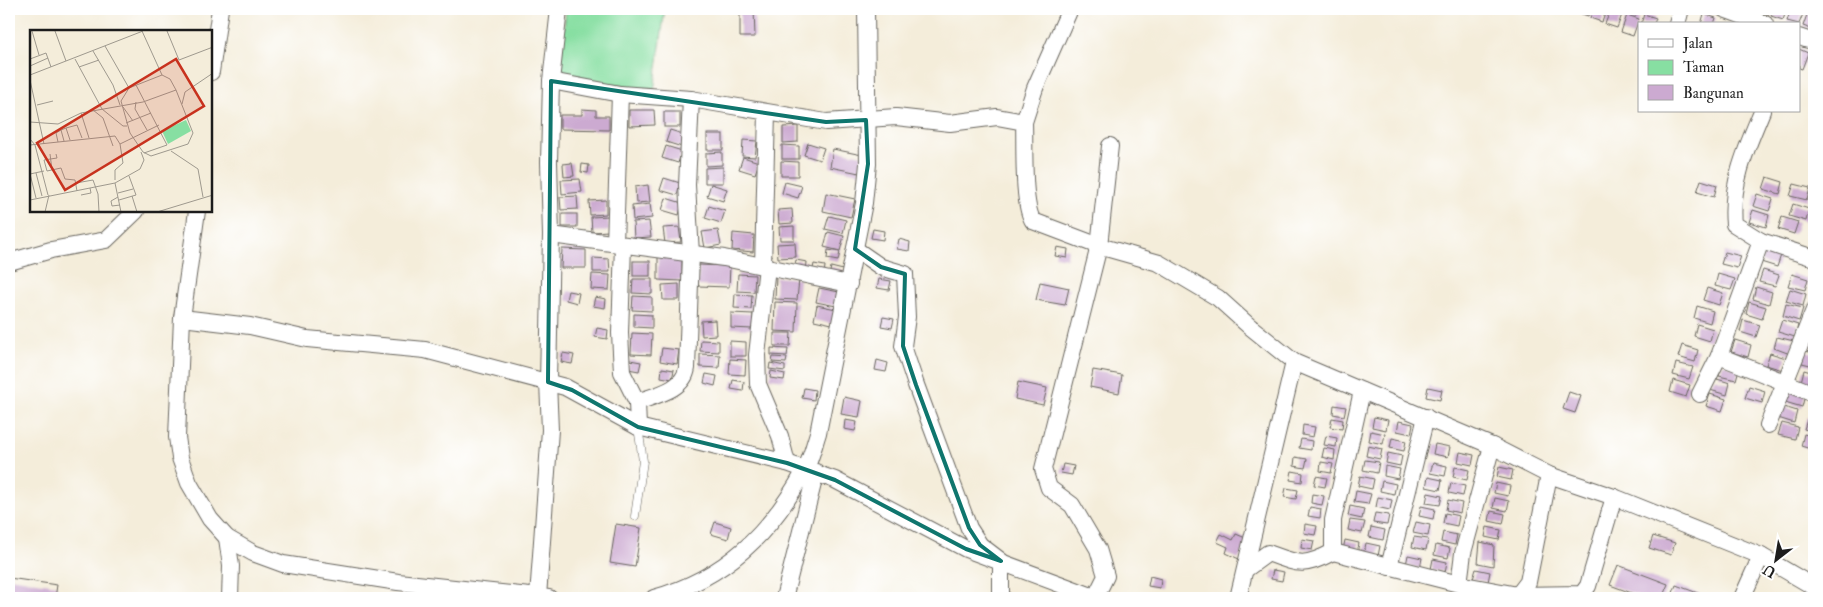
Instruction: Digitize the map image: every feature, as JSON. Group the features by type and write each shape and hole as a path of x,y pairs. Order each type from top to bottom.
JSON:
{"street":[{"path":"212,65 220,9"},
{"path":"197,212 182,318 177,437 180,458 199,501 210,519 228,538 253,552 283,564 407,583 543,597 550,430 548,382 551,235 549,162 551,81 559,9"},
{"path":"784,598 864,203 868,164 866,9"},
{"path":"1070,9 1035,88 1024,122 1026,190 1031,219 1049,228 1100,246 1159,263 1218,298 1294,362 1426,417 1549,474 1614,497 1761,556 1814,587"},
{"path":"1678,22 1681,9"},
{"path":"1724,9 1759,22"},
{"path":"551,81 620,94 691,99 826,122 896,118 950,123 997,117 1024,122"},
{"path":"620,94 619,244 622,372 637,402 638,427"},
{"path":"637,402 667,391 686,376 690,254 687,186 691,99"},
{"path":"1762,112 1742,156 1732,207 1734,224 1760,241 1814,258"},
{"path":"767,113 765,267 757,356 758,384 780,436 787,463"},
{"path":"182,318 250,326 307,339 425,350 548,382 572,390 638,427 787,463 835,480 966,549 1096,598 1106,576 1098,549 1072,505 1049,488 1043,469 1100,246 1110,146"},
{"path":"9,262 51,250 106,240 135,212"},
{"path":"551,235 724,258 849,284"},
{"path":"1700,394 1719,356 1760,241"},
{"path":"855,250 881,267 905,274 907,316 903,346 916,385 969,528 980,545 1001,561"},
{"path":"1768,425 1814,310"},
{"path":"1719,356 1814,394"},
{"path":"1238,598 1294,362"},
{"path":"1333,552 1333,520 1362,391"},
{"path":"1389,568 1426,417"},
{"path":"1459,584 1463,553 1492,446"},
{"path":"654,598 679,591 707,578 727,565 769,524 811,471"},
{"path":"1518,595 1528,582 1549,474"},
{"path":"1246,569 1268,553 1298,564 1320,559 1333,552 1389,568 1518,595 1582,594 1590,580 1614,497"},
{"path":"228,538 232,566 230,598"},
{"path":"1742,598 1761,556"},
{"path":"1001,561 1002,598"}],"lane":[{"path":"636,516 642,461 638,427"}],"highlighted area":[{"path":"551,81 826,122 866,120 868,164 855,249 881,267 905,274 903,346 916,385 969,528 980,545 1001,561 966,549 835,480 787,463 638,427 572,390 548,382"}],"green space":[{"path":"566,9 665,9 654,91 559,77"}],"building":[{"path":"740,9 754,9 755,37 740,37"},
{"path":"1577,9 1591,9 1588,16 1576,12"},
{"path":"1593,9 1607,9 1602,22 1590,18"},
{"path":"1611,9 1623,12 1617,28 1605,24"},
{"path":"1626,9 1639,9 1636,16 1625,12"},
{"path":"1757,9 1771,9 1768,15 1757,11"},
{"path":"1774,9 1787,9 1783,20 1771,16"},
{"path":"1791,9 1805,9 1800,22 1787,21"},
{"path":"1809,9 1814,11 1814,30 1803,26"},
{"path":"1644,14 1656,18 1655,22 1642,22"},
{"path":"1704,14 1716,18 1715,22 1702,22"},
{"path":"1627,15 1639,19 1633,36 1621,32"},
{"path":"1800,49 1808,53 1802,69 1800,68"},
{"path":"582,109 596,110 596,116 609,116 609,130 560,129 560,115 582,115"},
{"path":"629,110 654,110 655,125 629,126"},
{"path":"664,112 680,112 680,127 664,127"},
{"path":"798,126 798,142 783,143 783,127"},
{"path":"670,130 686,135 682,147 666,142"},
{"path":"707,134 723,134 723,150 707,150"},
{"path":"743,140 757,141 755,157 742,156"},
{"path":"808,143 824,148 820,160 804,155"},
{"path":"782,145 799,146 799,159 782,159"},
{"path":"666,146 682,151 678,163 662,158"},
{"path":"833,149 862,155 859,173 830,167"},
{"path":"722,152 722,165 706,166 706,153"},
{"path":"743,157 759,162 755,174 739,169"},
{"path":"781,161 798,162 798,176 781,176"},
{"path":"572,163 574,176 564,177 563,164"},
{"path":"582,164 589,165 588,173 581,172"},
{"path":"723,167 723,183 705,183 705,168"},
{"path":"1767,177 1783,182 1780,194 1763,189"},
{"path":"664,178 680,183 677,195 660,190"},
{"path":"580,179 582,192 562,194 561,180"},
{"path":"1701,180 1717,185 1714,197 1697,192"},
{"path":"785,182 802,186 798,198 782,193"},
{"path":"711,184 727,189 723,201 707,196"},
{"path":"1794,184 1810,188 1807,200 1790,196"},
{"path":"648,185 650,202 636,203 635,187"},
{"path":"826,193 855,199 851,217 823,211"},
{"path":"1757,194 1773,199 1769,211 1753,206"},
{"path":"577,196 578,209 561,210 560,197"},
{"path":"666,198 682,203 679,215 662,210"},
{"path":"606,200 606,214 590,215 589,201"},
{"path":"650,204 652,218 633,220 632,206"},
{"path":"1793,204 1809,209 1806,221 1789,216"},
{"path":"709,206 725,211 721,223 705,218"},
{"path":"792,209 793,223 779,224 778,210"},
{"path":"1753,210 1769,215 1766,227 1749,222"},
{"path":"562,214 577,214 577,227 562,227"},
{"path":"608,216 609,231 592,232 591,217"},
{"path":"829,216 846,220 843,233 825,229"},
{"path":"1782,217 1798,222 1794,234 1778,229"},
{"path":"649,221 651,237 634,238 633,222"},
{"path":"794,226 794,240 780,240 779,227"},
{"path":"679,227 681,242 665,243 663,228"},
{"path":"873,229 884,231 883,240 871,238"},
{"path":"718,230 721,245 705,248 702,232"},
{"path":"828,232 844,236 840,251 824,247"},
{"path":"733,233 754,235 753,252 732,250"},
{"path":"899,239 910,242 909,251 897,249"},
{"path":"795,243 796,257 778,258 777,244"},
{"path":"1057,247 1068,249 1067,258 1055,256"},
{"path":"562,249 586,250 586,268 561,268"},
{"path":"828,250 840,252 838,261 827,259"},
{"path":"1765,250 1781,255 1777,267 1761,262"},
{"path":"1725,252 1741,256 1737,268 1721,264"},
{"path":"658,257 682,258 682,281 658,280"},
{"path":"593,258 609,259 610,272 593,272"},
{"path":"796,260 807,262 806,272 794,269"},
{"path":"633,261 650,261 650,276 633,276"},
{"path":"814,264 825,266 824,275 812,273"},
{"path":"699,265 730,266 729,287 698,286"},
{"path":"831,267 843,270 841,279 829,276"},
{"path":"1763,270 1779,275 1775,286 1759,282"},
{"path":"592,274 610,275 609,290 591,289"},
{"path":"738,274 755,275 754,292 737,291"},
{"path":"1718,274 1735,279 1731,290 1715,286"},
{"path":"1792,274 1808,279 1805,290 1788,286"},
{"path":"776,277 799,279 797,300 775,299"},
{"path":"633,279 652,279 652,294 632,293"},
{"path":"879,279 891,281 889,290 877,288"},
{"path":"1040,282 1069,288 1065,305 1036,300"},
{"path":"679,284 679,300 663,300 662,285"},
{"path":"1756,287 1772,292 1769,304 1753,299"},
{"path":"819,288 839,292 836,306 816,302"},
{"path":"1707,288 1723,293 1719,305 1703,300"},
{"path":"1790,289 1806,294 1803,306 1786,301"},
{"path":"568,291 579,293 577,303 566,300"},
{"path":"735,294 752,295 751,309 734,308"},
{"path":"633,296 652,297 652,311 632,310"},
{"path":"595,297 606,299 605,308 593,306"},
{"path":"775,302 797,303 796,332 774,331"},
{"path":"1749,302 1766,307 1762,319 1746,314"},
{"path":"1786,304 1803,308 1799,321 1783,316"},
{"path":"817,305 836,309 832,324 814,320"},
{"path":"1697,306 1713,311 1710,323 1694,318"},
{"path":"731,313 753,314 752,329 731,328"},
{"path":"634,314 652,315 652,328 634,327"},
{"path":"883,317 894,319 892,328 881,326"},
{"path":"715,320 716,335 702,336 701,321"},
{"path":"1743,320 1760,325 1756,337 1740,332"},
{"path":"1782,320 1798,325 1795,337 1778,332"},
{"path":"1697,324 1713,329 1710,341 1694,336"},
{"path":"597,328 608,330 607,339 595,337"},
{"path":"1812,332 1814,333 1814,346 1808,345"},
{"path":"632,333 652,334 651,355 631,354"},
{"path":"774,333 791,333 790,346 774,346"},
{"path":"1777,337 1794,341 1790,354 1774,348"},
{"path":"701,340 719,341 719,352 700,351"},
{"path":"1735,340 1751,345 1748,357 1731,352"},
{"path":"730,341 746,342 746,356 730,356"},
{"path":"1682,345 1698,350 1695,362 1678,357"},
{"path":"662,348 679,350 677,364 660,361"},
{"path":"771,348 788,349 787,356 771,355"},
{"path":"1805,351 1814,353 1814,366 1802,363"},
{"path":"563,353 574,355 572,364 561,362"},
{"path":"1770,353 1786,358 1783,370 1766,365"},
{"path":"700,354 720,355 719,368 700,367"},
{"path":"773,357 787,358 786,363 772,362"},
{"path":"730,359 746,360 745,375 729,374"},
{"path":"630,360 641,362 639,371 628,369"},
{"path":"877,360 888,363 886,372 875,370"},
{"path":"770,363 785,366 785,371 769,369"},
{"path":"1676,363 1693,367 1689,379 1673,375"},
{"path":"1723,364 1739,369 1736,380 1719,376"},
{"path":"662,368 674,370 672,379 661,377"},
{"path":"1093,370 1122,375 1119,393 1090,387"},
{"path":"1804,370 1814,373 1814,386 1801,382"},
{"path":"771,371 785,374 784,380 770,378"},
{"path":"706,374 717,376 715,386 704,383"},
{"path":"1714,378 1730,383 1727,395 1710,390"},
{"path":"733,380 744,382 743,391 731,389"},
{"path":"1673,380 1690,385 1686,397 1670,392"},
{"path":"1018,382 1047,388 1043,405 1015,399"},
{"path":"1749,386 1765,391 1762,403 1745,398"},
{"path":"1428,387 1442,390 1440,400 1426,397"},
{"path":"804,388 815,390 814,400 802,398"},
{"path":"1789,390 1805,395 1802,407 1785,402"},
{"path":"1569,392 1581,396 1575,413 1563,409"},
{"path":"1710,394 1726,399 1722,411 1706,406"},
{"path":"844,397 862,401 859,417 841,414"},
{"path":"1334,405 1346,407 1344,416 1333,414"},
{"path":"1781,406 1797,411 1794,423 1778,418"},
{"path":"1374,417 1388,420 1386,430 1372,427"},
{"path":"1808,417 1814,419 1814,432 1804,429"},
{"path":"1332,418 1343,420 1342,429 1330,427"},
{"path":"845,420 857,422 855,431 844,429"},
{"path":"1399,421 1413,424 1411,434 1397,431"},
{"path":"1782,423 1798,427 1795,439 1778,435"},
{"path":"1303,425 1315,427 1313,437 1302,435"},
{"path":"1371,431 1385,434 1383,444 1369,441"},
{"path":"1804,434 1814,437 1814,450 1801,446"},
{"path":"1326,436 1337,438 1336,447 1324,445"},
{"path":"1392,438 1406,441 1404,451 1390,448"},
{"path":"1301,439 1312,441 1311,450 1299,448"},
{"path":"1435,444 1450,447 1448,457 1433,454"},
{"path":"1368,446 1382,449 1380,459 1366,456"},
{"path":"1324,448 1335,450 1334,460 1322,457"},
{"path":"1460,452 1474,455 1472,465 1458,462"},
{"path":"1388,453 1402,456 1400,466 1386,463"},
{"path":"1295,457 1307,459 1305,468 1294,466"},
{"path":"1365,460 1379,462 1377,473 1363,470"},
{"path":"1321,462 1333,464 1331,473 1320,471"},
{"path":"1433,463 1447,466 1445,476 1430,473"},
{"path":"1063,464 1074,466 1072,475 1061,473"},
{"path":"1385,466 1400,469 1398,479 1384,476"},
{"path":"1455,467 1469,470 1467,480 1453,477"},
{"path":"1499,467 1513,470 1511,480 1497,477"},
{"path":"1292,471 1303,473 1302,482 1290,480"},
{"path":"1316,476 1327,478 1325,487 1314,485"},
{"path":"1360,476 1374,479 1372,489 1358,486"},
{"path":"1428,477 1442,480 1440,490 1426,487"},
{"path":"1382,481 1396,484 1394,494 1380,491"},
{"path":"1451,483 1465,486 1463,496 1449,493"},
{"path":"1496,483 1510,486 1508,496 1494,493"},
{"path":"1286,488 1298,490 1296,499 1284,497"},
{"path":"1356,491 1371,494 1368,504 1354,502"},
{"path":"1428,493 1442,496 1440,505 1426,503"},
{"path":"1312,494 1324,496 1322,505 1311,503"},
{"path":"1378,497 1392,500 1390,510 1376,507"},
{"path":"1495,498 1509,501 1507,511 1493,508"},
{"path":"1448,500 1462,503 1460,513 1446,510"},
{"path":"1350,506 1364,509 1362,519 1348,516"},
{"path":"1421,506 1435,509 1433,519 1419,516"},
{"path":"1310,507 1321,509 1320,518 1308,516"},
{"path":"1491,511 1505,514 1503,524 1489,521"},
{"path":"1375,513 1389,515 1387,525 1373,523"},
{"path":"1445,513 1459,516 1457,526 1443,523"},
{"path":"1350,520 1365,522 1362,533 1348,530"},
{"path":"715,522 731,527 728,539 711,534"},
{"path":"1416,522 1430,525 1428,536 1413,533"},
{"path":"616,524 641,528 635,567 610,563"},
{"path":"1305,524 1317,526 1315,535 1304,533"},
{"path":"1371,527 1385,530 1383,540 1369,537"},
{"path":"1487,527 1501,530 1499,540 1485,537"},
{"path":"1443,532 1457,535 1455,545 1441,542"},
{"path":"1221,534 1233,540 1236,534 1248,539 1239,559 1226,553 1228,547 1217,542"},
{"path":"1653,536 1675,543 1671,555 1649,548"},
{"path":"1414,537 1428,539 1426,550 1412,547"},
{"path":"1302,539 1314,541 1312,550 1301,548"},
{"path":"1345,540 1359,543 1357,553 1343,550"},
{"path":"1480,542 1494,545 1493,566 1478,563"},
{"path":"1366,543 1380,546 1378,556 1364,553"},
{"path":"1436,545 1450,548 1448,558 1434,555"},
{"path":"1408,555 1422,558 1420,568 1406,565"},
{"path":"1433,559 1447,562 1445,572 1431,569"},
{"path":"1618,565 1668,584 1662,598 1645,598 1610,585"},
{"path":"1476,569 1490,572 1488,582 1473,579"},
{"path":"1273,570 1284,572 1282,581 1271,579"},
{"path":"1150,576 1161,579 1160,588 1148,586"},
{"path":"9,578 57,585 55,598 9,597"},
{"path":"1676,585 1711,598 1671,598"}]}
